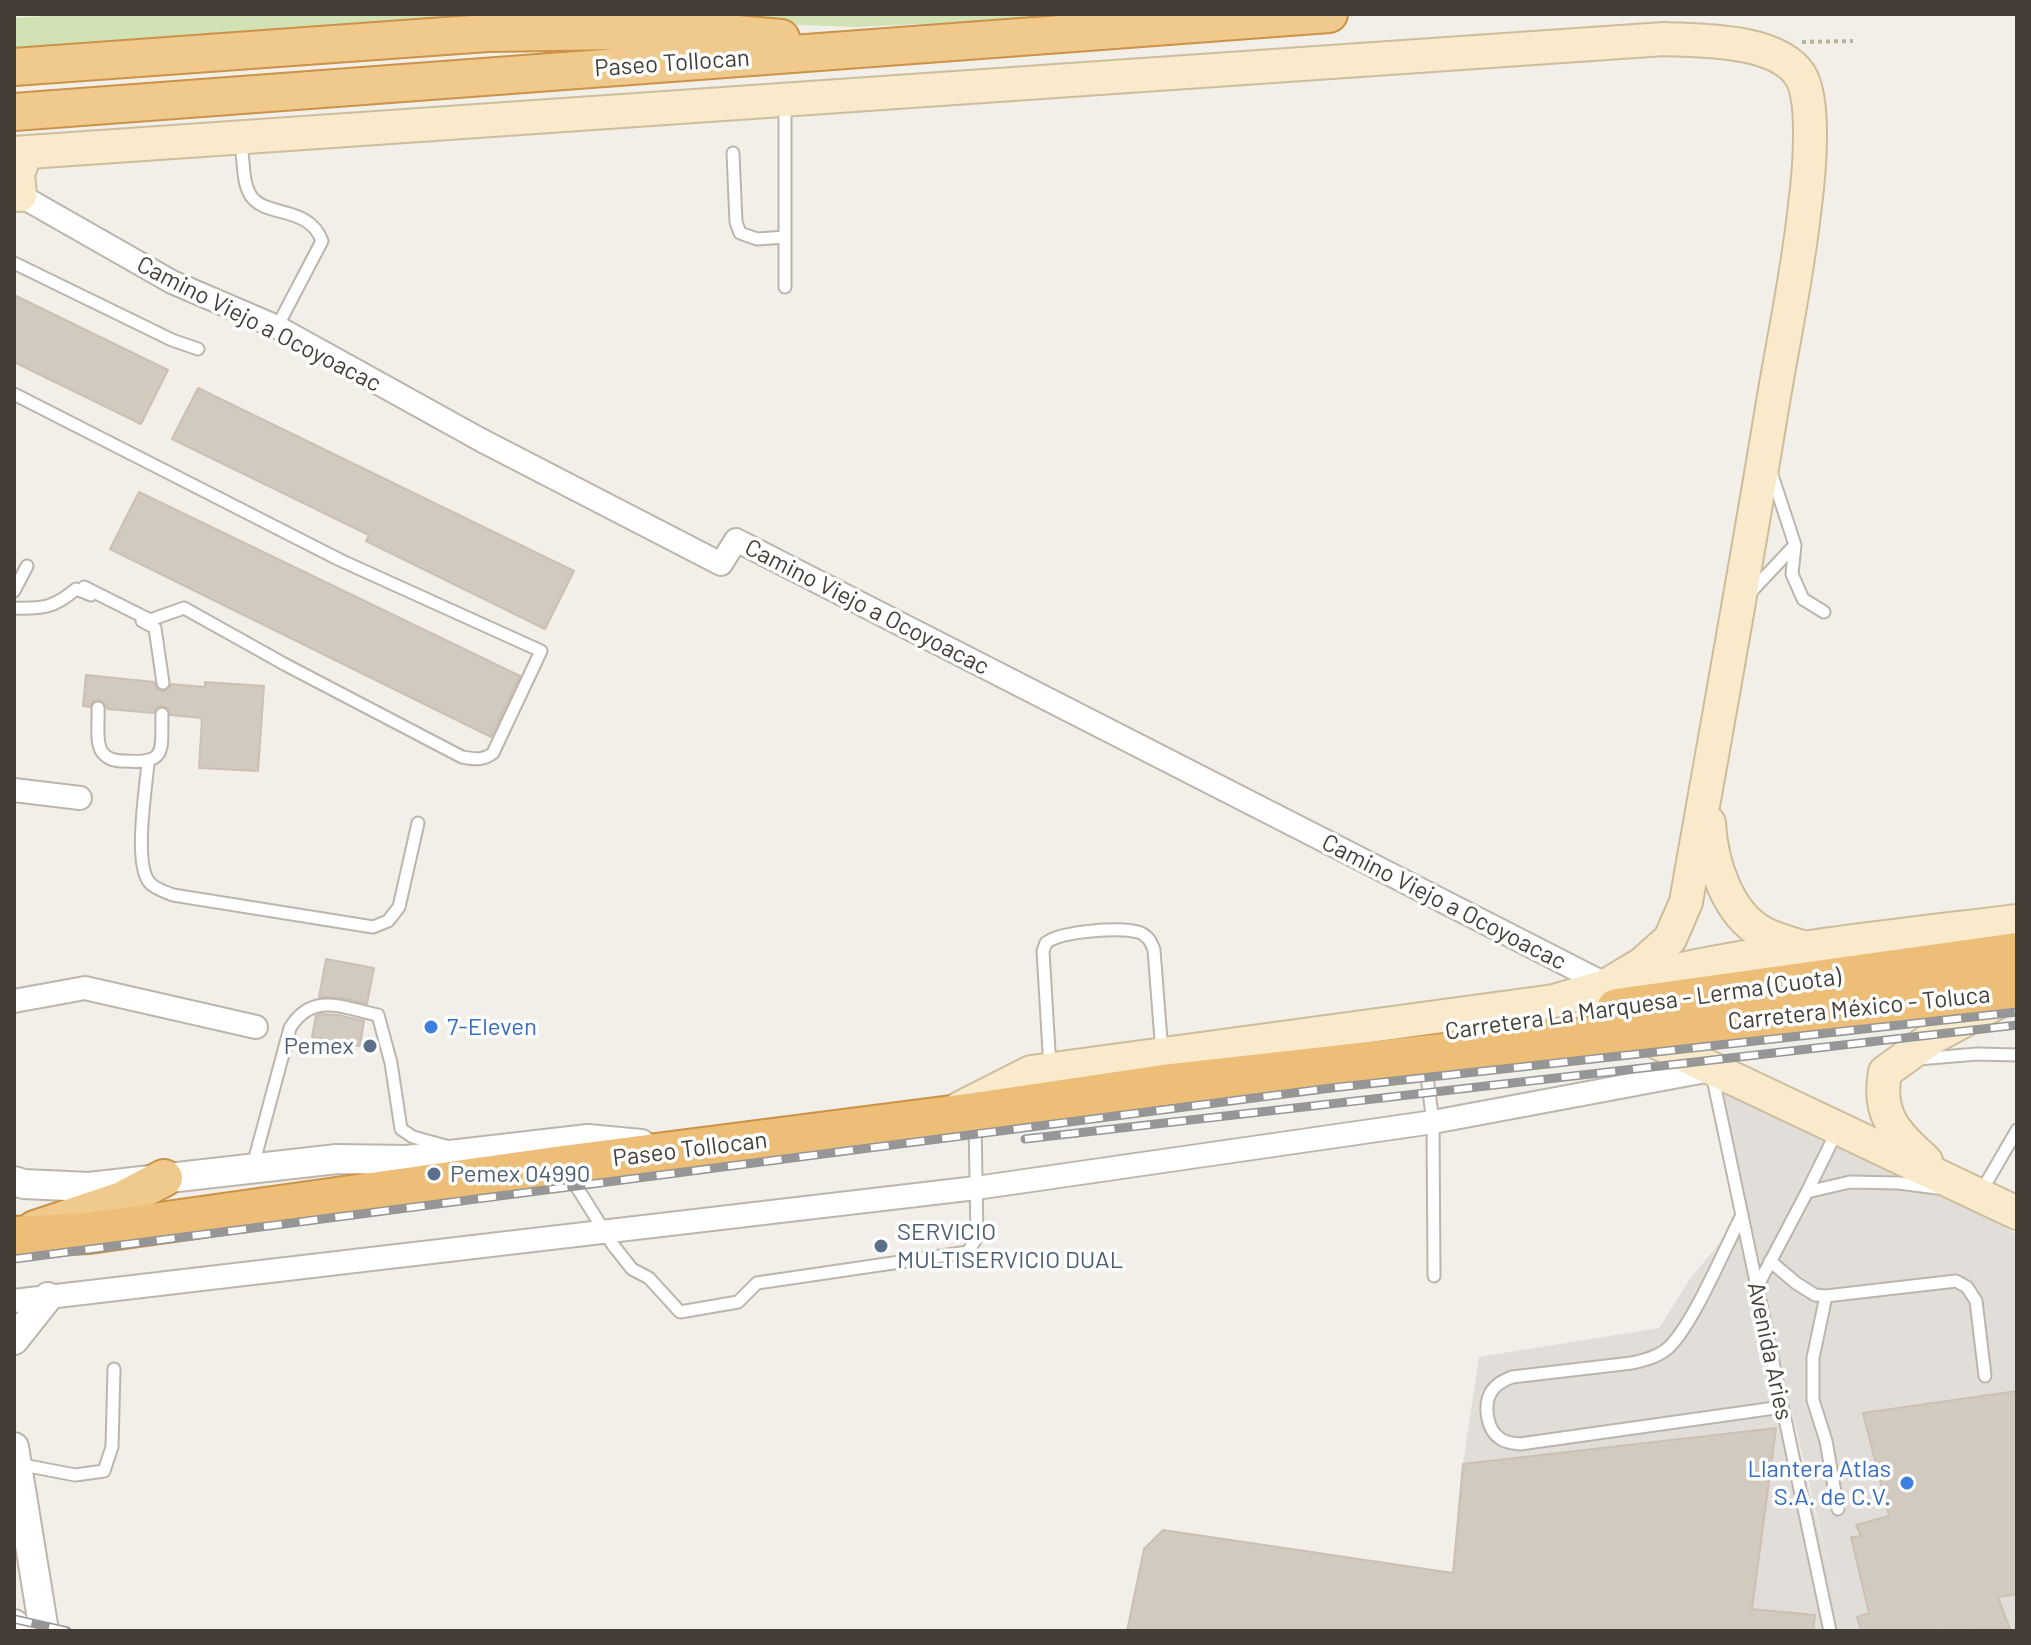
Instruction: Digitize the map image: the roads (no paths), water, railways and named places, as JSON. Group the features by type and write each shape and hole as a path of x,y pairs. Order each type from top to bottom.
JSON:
{"highway":[{"name":"Paseo Tollocan","path":"14,112 1329,14"},
{"path":"14,67 487,33 691,30 875,46"},
{"name":"Carretera La Marquesa - Lerma (Cuota)","path":"1272,1072 1379,1041 2017,953"},
{"name":"Carretera México - Toluca","path":"1272,1072 1425,1058 2017,991"},
{"name":"Paseo Tollocan","path":"14,1236 89,1233 563,1166 1272,1072"},
{"path":"14,1236 122,1200 164,1178"},
{"path":"14,1254 89,1233"}],"main road":[{"path":"17,193 20,153 1664,39 1722,42 1766,51 1786,60 1799,73 1806,88 1810,114 1806,205 1740,604 1686,902 1670,939 1642,964 1607,985"},
{"path":"1708,787 1710,838 1717,871 1732,903 1761,932 1802,947"},
{"path":"959,1115 1031,1072 1554,1001 1607,985 1802,947 2017,921"},
{"path":"1943,1177 1888,1122 1881,1093 1885,1072 1932,1038 2017,991"},
{"path":"1637,1033 2017,1213"}],"street":[{"name":"Camino Viejo a Ocoyoacac","path":"17,193 172,282 277,327 481,440 721,564 736,540 1607,985"},
{"path":"14,790 80,798"},
{"path":"14,1001 85,988 256,1027"},
{"path":"14,1301 976,1188 1433,1122 1711,1070"},
{"path":"17,1185 89,1187 337,1159 407,1160 588,1139 689,1149"},
{"path":"14,1340 48,1297"},
{"path":"16,1455 44,1631"},
{"path":"14,1624 19,1631"}],"lane":[{"path":"785,99 785,287"},
{"path":"242,153 245,183 250,196 257,203 304,219 322,241 277,327"},
{"path":"733,153 736,222 740,233 757,239 785,237"},
{"path":"14,263 172,340 198,349"},
{"path":"14,394 340,560 541,651 493,753 476,760 462,757 184,608 150,620 85,591"},
{"path":"1765,452 1795,545 1792,574 1803,599 1824,612"},
{"path":"1740,604 1795,545"},
{"path":"14,591 27,566"},
{"path":"14,608 36,609 60,604 85,591"},
{"path":"85,591 155,628 163,683"},
{"path":"98,708 100,747 104,755 114,760 148,763 155,759 161,749 162,714"},
{"path":"148,763 143,870 151,884 173,895 373,927 388,921 399,907 418,823"},
{"path":"1050,1069 1043,951 1046,943 1061,935 1125,931 1141,933 1151,940 1162,1054"},
{"path":"252,1169 290,1028 298,1015 315,1005 337,1005 378,1015 391,1063 401,1129 413,1137 437,1145 486,1152"},
{"path":"1901,1061 1977,1054 2017,1055"},
{"path":"1425,1058 1433,1122 1434,1276"},
{"name":"Avenida Aries","path":"1711,1070 1830,1631"},
{"path":"563,1166 632,1269 649,1278 680,1312 738,1302 757,1283 968,1252 977,1237 976,1188 959,1115"},
{"path":"1756,1287 1838,1128"},
{"path":"1807,1192 1850,1182 1899,1183 1980,1193 2012,1146 2017,1130"},
{"path":"1741,1217 1682,1331 1668,1348 1652,1359 1632,1363 1512,1377 1498,1384 1489,1395 1486,1416 1494,1434 1503,1441 1520,1444 1782,1407"},
{"path":"1770,1261 1815,1295 1956,1281 1967,1287 1976,1301 1985,1376"},
{"path":"1826,1296 1813,1358 1813,1400 1826,1441 1838,1509"},
{"path":"16,1455 75,1475 104,1471 112,1447 114,1369"}],"railway":[{"path":"14,1259 1331,1088 2017,1012"},
{"path":"1025,1139 2017,1025"},
{"path":"14,1619 67,1631"}],"place":[{"name":"7-Eleven","path":"431,1027"},
{"name":"Pemex","path":"370,1046"},
{"name":"Pemex 04990","path":"434,1174"},
{"name":"SERVICIO MULTISERVICIO DUAL","path":"881,1246"},
{"name":"Llantera Atlas S.A. de C.V.","path":"1907,1483"}]}
